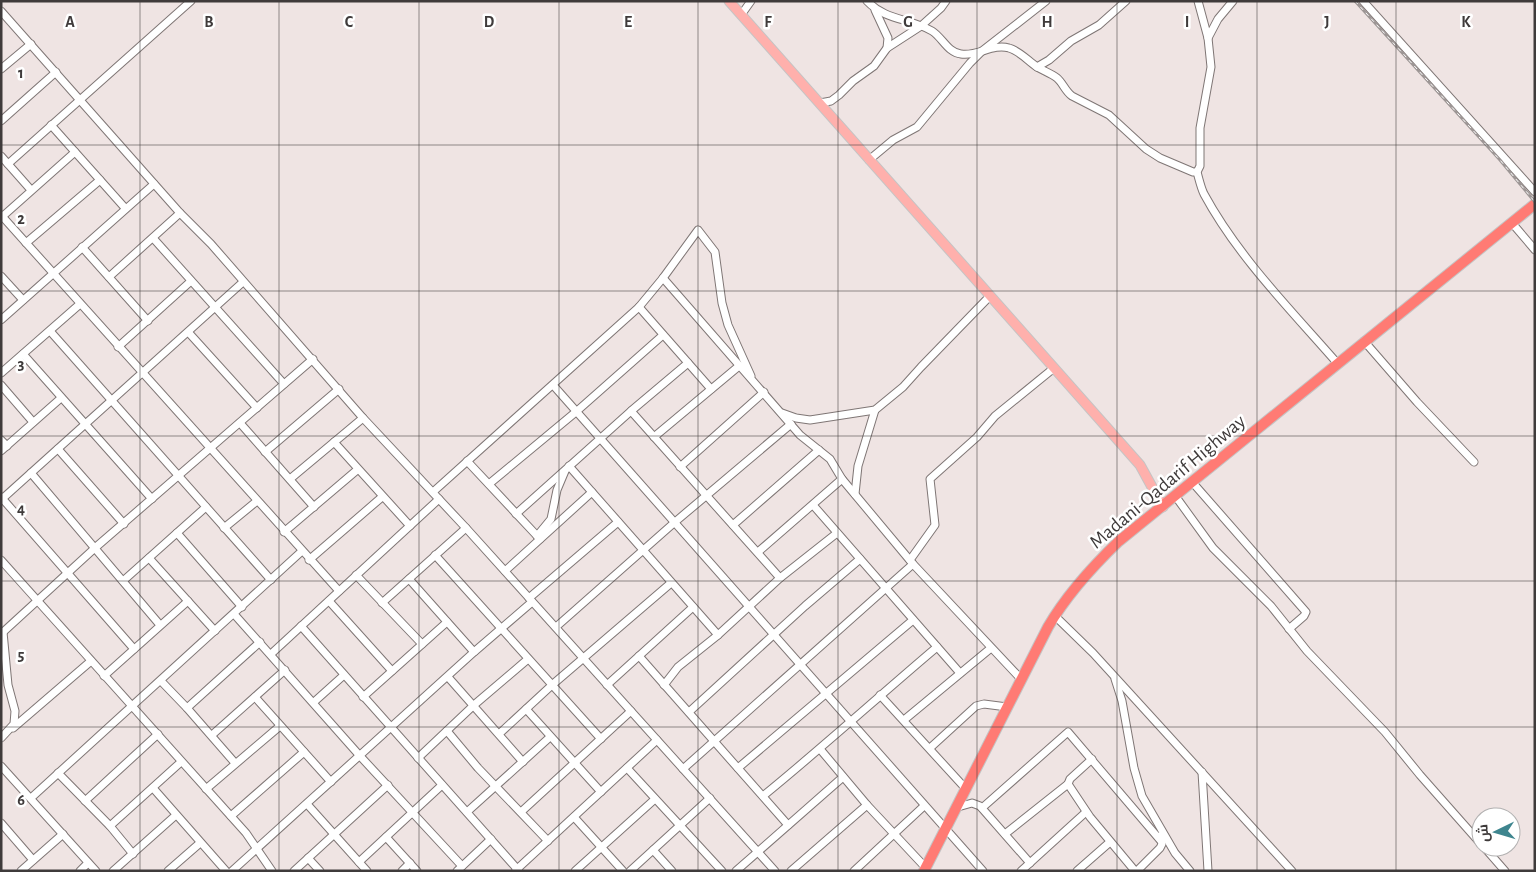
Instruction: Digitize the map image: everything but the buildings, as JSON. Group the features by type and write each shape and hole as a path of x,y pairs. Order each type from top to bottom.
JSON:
{"highway":[{"name":"Madani-Qadarif Highway","path":"925,870 1021,679 1055,616 1065,600 1093,567 1120,541 1535,204"}],"main road":[{"path":"729,1 1140,465 1163,507"}],"street":[{"path":"8,164 191,1"},
{"path":"741,15 751,1"},
{"path":"867,1 875,10 888,38 887,48"},
{"path":"820,103 831,101 839,95 853,80 874,66 887,48 921,26 946,1"},
{"path":"869,160 886,144 921,124 970,63 982,51 1046,1"},
{"path":"1037,67 1049,60 1071,41 1099,25 1126,1"},
{"path":"1198,1 1208,38 1211,67 1200,128 1200,166 1197,172 1203,192 1239,247 1338,364"},
{"path":"1208,38 1218,19 1233,1"},
{"path":"1363,1 1535,192"},
{"path":"875,10 921,26 936,34 954,52 960,54 998,47 1009,48 1056,78 1072,96 1109,115 1146,149 1160,158 1197,172"},
{"path":"1,11 180,213 211,244 363,418 440,499 775,871"},
{"path":"2,68 31,44"},
{"path":"1,120 56,72"},
{"path":"51,125 125,208"},
{"path":"75,152 2,216 338,591"},
{"path":"1,156 31,190"},
{"path":"26,243 100,180"},
{"path":"1,320 154,184"},
{"path":"110,277 180,213"},
{"path":"1512,223 1535,250"},
{"path":"433,492 639,307 698,230 715,252 722,303 728,325 754,381"},
{"path":"153,238 284,384"},
{"path":"82,247 148,320"},
{"path":"1,276 23,300"},
{"path":"663,278 791,424 805,439 834,463 842,479 912,562 1021,679"},
{"path":"118,347 191,281"},
{"path":"134,649 2,498 189,333 243,282"},
{"path":"782,413 810,420 875,410 903,387 990,296"},
{"path":"1,373 80,304"},
{"path":"639,307 711,389"},
{"path":"50,331 271,580"},
{"path":"189,333 257,408"},
{"path":"489,484 577,411 663,335"},
{"path":"1364,341 1474,462"},
{"path":"23,354 152,499"},
{"path":"12,728 15,711 8,684 2,633 96,547 313,359"},
{"path":"516,514 631,411 688,363"},
{"path":"654,438 739,366"},
{"path":"683,769 713,740 886,588 912,562 935,525 930,479 977,437 996,416 1054,368"},
{"path":"1,385 33,422"},
{"path":"553,385 983,871"},
{"path":"265,452 339,389"},
{"path":"680,467 764,392"},
{"path":"1,440 4,448 61,398"},
{"path":"855,494 858,466 875,410"},
{"path":"631,411 780,578"},
{"path":"290,479 363,418"},
{"path":"240,423 314,507"},
{"path":"556,628 675,522 791,424"},
{"path":"334,442 410,526"},
{"path":"58,449 124,524"},
{"path":"733,525 819,450"},
{"path":"467,461 538,538"},
{"path":"568,467 718,635"},
{"path":"538,538 552,516 557,490 568,467"},
{"path":"284,532 358,470"},
{"path":"31,473 160,624"},
{"path":"758,552 842,479"},
{"path":"1193,483 1306,612 1289,629"},
{"path":"505,571 538,538 592,492"},
{"path":"309,560 382,497"},
{"path":"1176,497 1213,548 1271,606 1327,674 1385,732 1471,833"},
{"path":"271,654 440,499"},
{"path":"224,528 257,501"},
{"path":"813,505 960,673"},
{"path":"123,581 206,507"},
{"path":"232,871 618,522"},
{"path":"382,603 466,528"},
{"path":"177,532 242,607"},
{"path":"664,685 678,667 718,635 780,578 837,533"},
{"path":"31,798 302,552"},
{"path":"435,555 601,739"},
{"path":"150,558 215,631"},
{"path":"689,712 860,559"},
{"path":"1,560 231,816 272,871"},
{"path":"356,575 422,644"},
{"path":"409,579 474,652"},
{"path":"498,734 671,583"},
{"path":"104,676 188,601"},
{"path":"329,601 392,670"},
{"path":"607,685 693,607"},
{"path":"234,614 360,756 413,812 459,869 491,839"},
{"path":"1055,616 1113,674 1292,871"},
{"path":"738,768 914,620"},
{"path":"363,696 447,622"},
{"path":"301,626 517,870 658,740"},
{"path":"188,708 260,642"},
{"path":"763,796 937,647"},
{"path":"904,720 992,648"},
{"path":"639,656 788,825"},
{"path":"418,758 528,659"},
{"path":"1,738 91,661"},
{"path":"212,735 285,670"},
{"path":"1113,674 1122,701 1139,789 1175,853 1190,871"},
{"path":"314,702 344,675"},
{"path":"448,677 523,762"},
{"path":"161,681 188,708 235,763"},
{"path":"880,695 966,789"},
{"path":"255,698 331,782"},
{"path":"930,748 976,706 984,704 1007,707"},
{"path":"526,709 600,792"},
{"path":"521,812 631,711"},
{"path":"206,789 280,726"},
{"path":"447,731 548,841"},
{"path":"982,808 1067,732 1161,841"},
{"path":"85,801 158,734"},
{"path":"466,812 550,736"},
{"path":"820,749 925,870"},
{"path":"231,816 304,752"},
{"path":"1005,834 1068,784 1070,779 1092,760"},
{"path":"110,826 181,762"},
{"path":"1,766 96,871"},
{"path":"627,768 722,871"},
{"path":"1202,772 1208,871"},
{"path":"58,773 110,826 133,854"},
{"path":"736,871 843,777"},
{"path":"1068,784 1086,812 1136,871 1160,848 1161,841 1155,820"},
{"path":"294,871 388,785"},
{"path":"359,862 442,785"},
{"path":"153,788 226,871"},
{"path":"630,871 710,798"},
{"path":"575,871 655,799"},
{"path":"958,807 972,803 982,808 1030,863"},
{"path":"307,804 367,871"},
{"path":"791,871 867,805"},
{"path":"854,871 924,806"},
{"path":"1021,871 1086,812"},
{"path":"113,871 176,815"},
{"path":"574,817 623,871"},
{"path":"1,823 4,832 33,860"},
{"path":"21,871 63,834"},
{"path":"386,837 417,871"},
{"path":"1077,871 1110,842"},
{"path":"168,871 200,843"},
{"path":"653,850 672,871"},
{"path":"1493,857 1505,871"},
{"path":"308,858 320,871"},
{"path":"80,871 88,863"},
{"path":"402,871 410,863"}],"railway":[{"path":"1355,1 1500,160 1535,202"}]}
